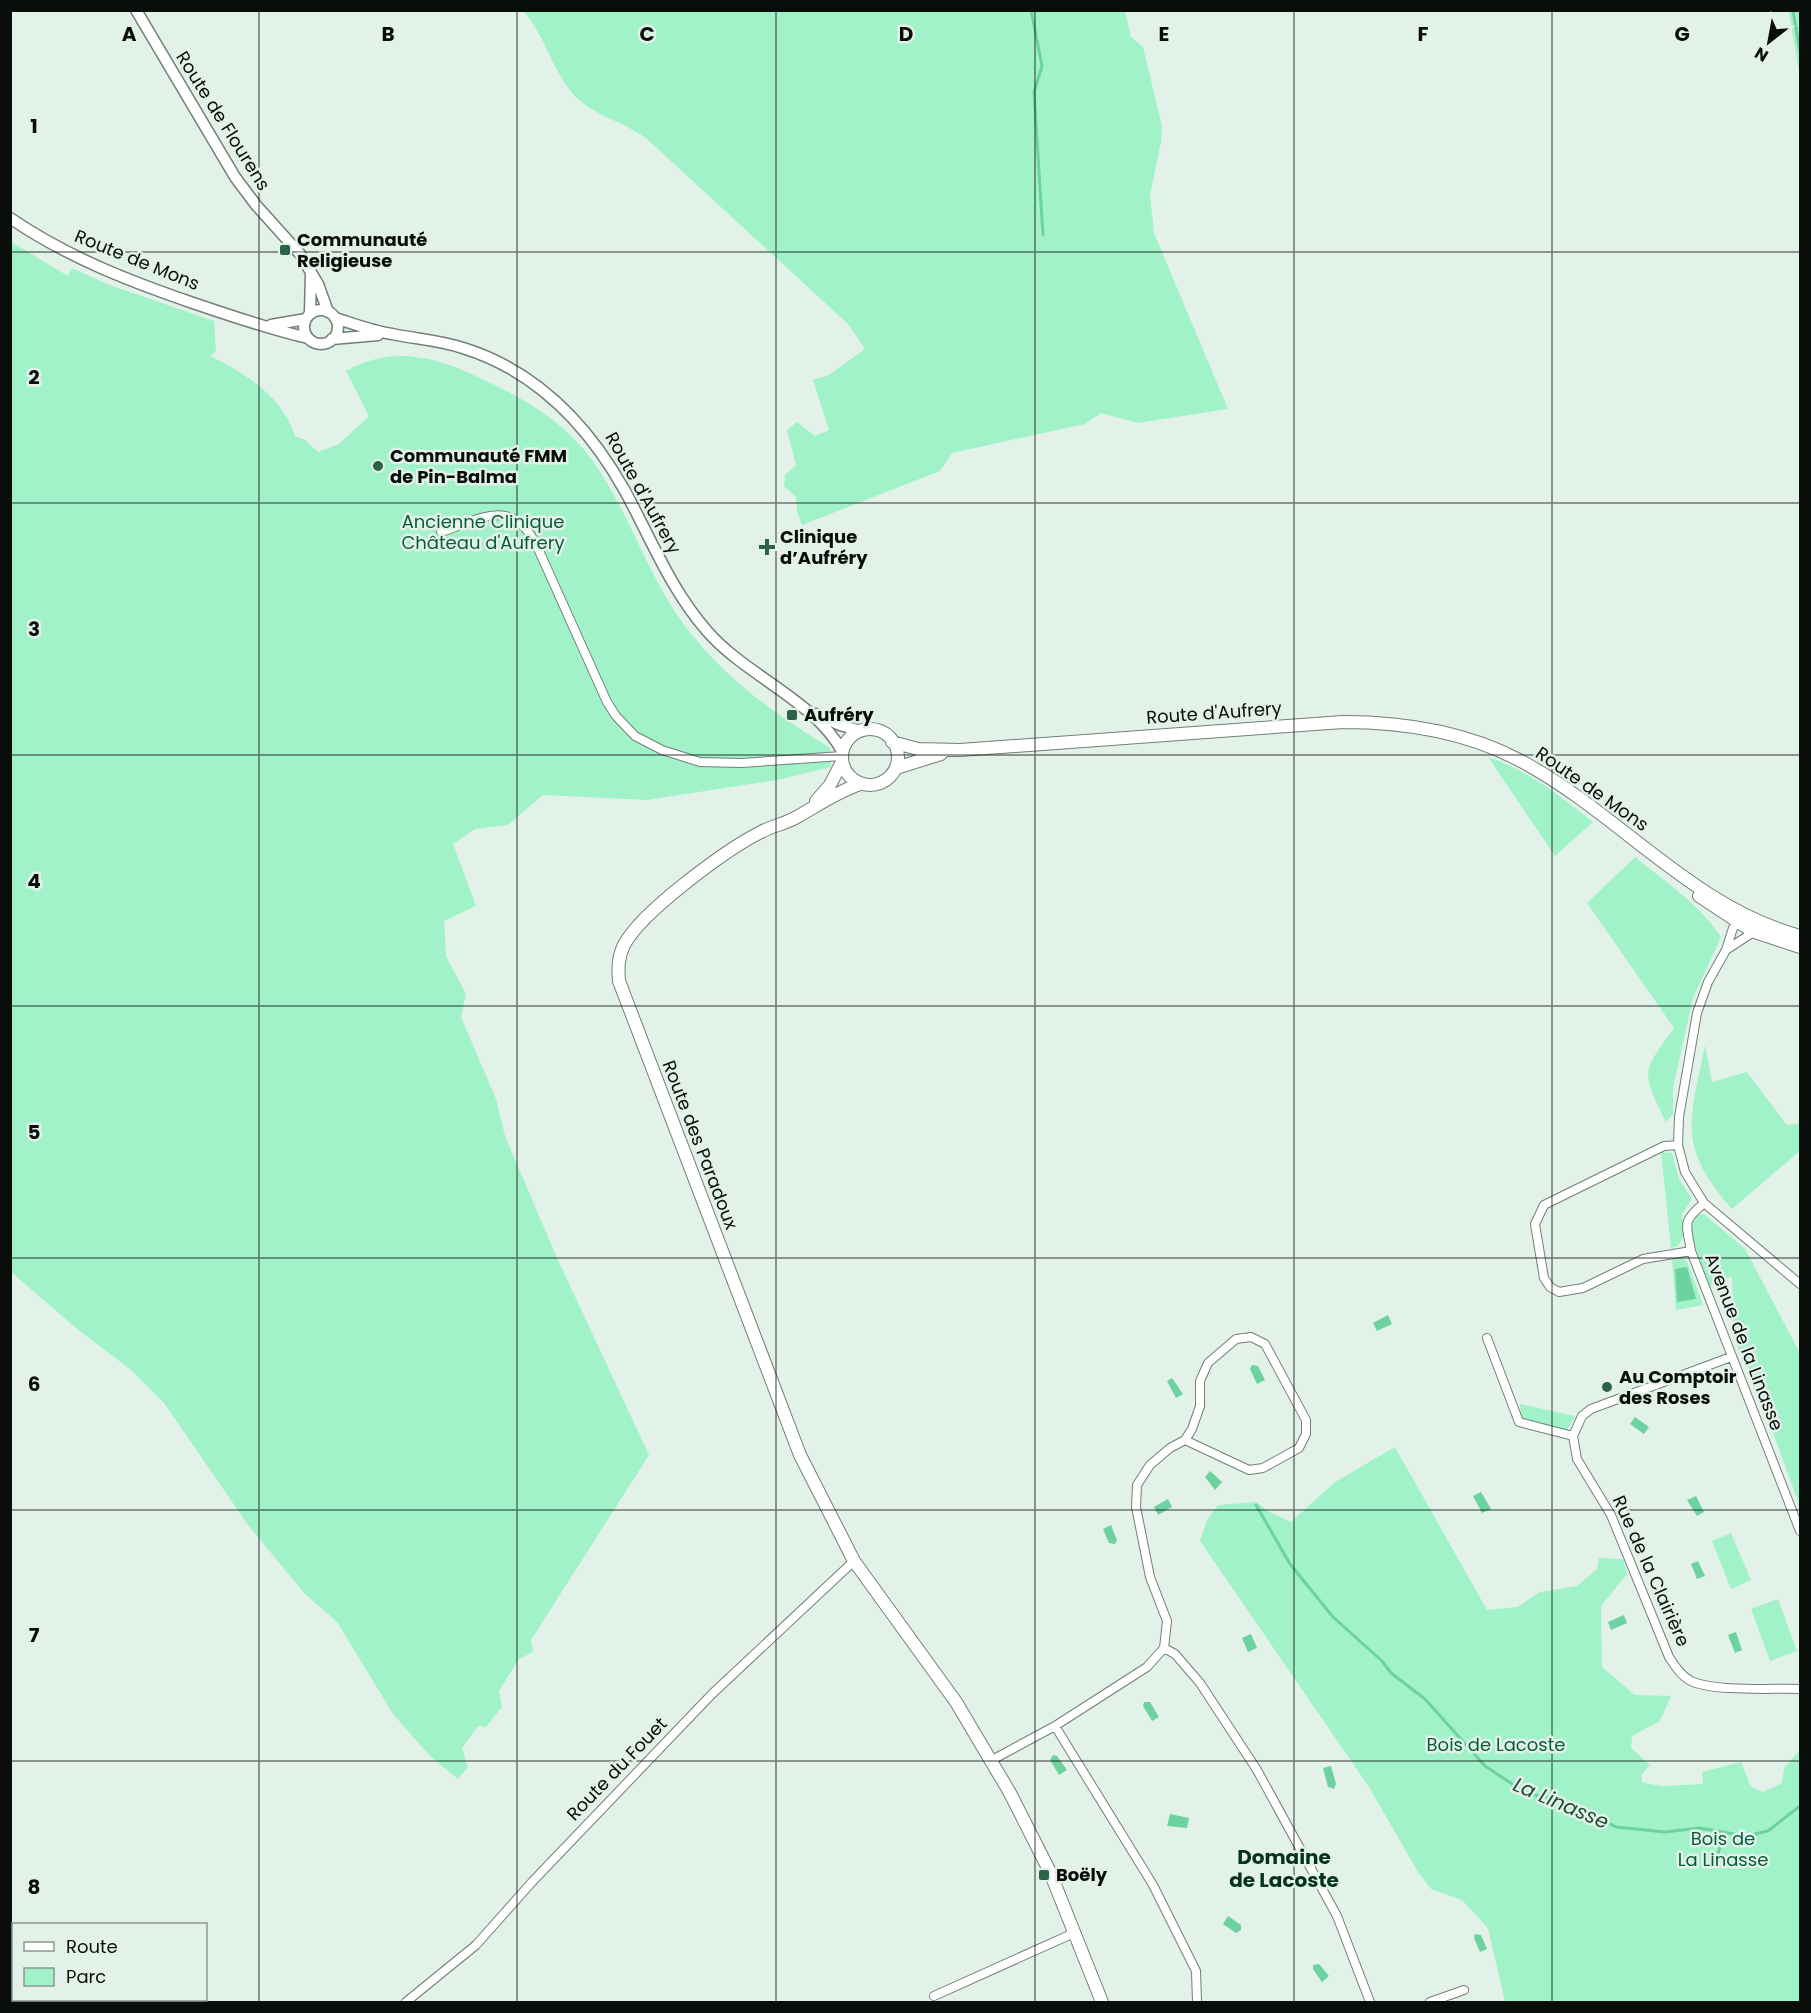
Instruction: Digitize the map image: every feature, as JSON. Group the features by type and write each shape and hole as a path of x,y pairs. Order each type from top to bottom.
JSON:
{"main road":[{"name":"Route d'Aufrery","path":"892,742 918,749 960,750 1343,723 1411,726 1469,740"},
{"path":"803,814 830,785 846,742 861,731 879,731 892,742 898,759 896,768 885,781 868,785 851,779 842,756"},
{"name":"Route de Mons","path":"1469,740 1504,752 1552,780 1658,859 1749,918 1800,936"},
{"name":"Route d'Aufrery","path":"896,768 960,750"},
{"name":"Route des Paradoux","path":"860,784 831,797 803,814 748,839 677,891 631,934 619,957 618,968 623,997 786,1421 854,1561 956,1702 992,1760 1029,1827 1102,2002"},
{"name":"Route de Mons","path":"1658,859 1691,890 1736,922 1752,931 1800,947"}],"street":[{"name":"Route de Flourens","path":"136,10 235,177 256,205 297,249 318,284 332,315"},
{"name":"Route de Mons","path":"10,218 87,263 256,324 308,338"},
{"path":"308,316 319,310 332,315 338,327 332,339 319,343 308,338 304,328 308,316 311,273"},
{"name":"Route d'Aufrery","path":"332,315 390,334 438,341 492,358 519,373 564,407 605,456 672,583 690,609 724,650 799,706 833,735 842,756"},
{"name":"Route de Mons","path":"256,324 285,324 308,316"},
{"name":"Route d'Aufrery","path":"332,339 390,334"},
{"path":"441,532 496,514 512,516 520,521 536,544 607,702 626,728 642,741 700,762 741,763 842,756"},
{"name":"Route d'Aufrery","path":"799,706 840,725 861,731"},
{"path":"1726,950 1752,931 1749,918 1736,922 1726,950 1708,982 1697,1013 1679,1118 1678,1144 1685,1172 1704,1203 1800,1284"},
{"path":"1678,1144 1664,1146 1544,1204 1535,1224 1544,1278 1550,1287 1559,1292 1583,1288 1643,1259 1690,1251"},
{"name":"Avenue de la Linasse","path":"1704,1203 1689,1216 1687,1224 1690,1251 1800,1531"},
{"path":"992,1760 1055,1726 1147,1667 1164,1648 1167,1621 1150,1577 1135,1495 1142,1475 1150,1465 1170,1448 1185,1440 1200,1406 1200,1381 1208,1363 1236,1339 1251,1337 1265,1344 1306,1420 1306,1434 1299,1448 1263,1468 1249,1470 1185,1440"},
{"path":"1487,1338 1519,1422 1573,1436 1582,1416 1591,1409 1731,1357"},
{"name":"Rue de la Clairière","path":"1573,1436 1577,1459 1611,1515 1678,1671 1690,1681 1707,1686 1800,1689"},
{"name":"Route du Fouet","path":"406,2002 458,1963 546,1867 712,1694 854,1561"},
{"path":"1164,1648 1175,1654 1200,1683 1257,1770 1337,1916 1370,2002"},
{"path":"1055,1726 1153,1885 1196,1971 1197,2002"},
{"path":"934,1996 1074,1933"},
{"path":"1430,2002 1464,1990"}],"green space":[{"path":"523,11 1125,11 1131,37 1143,47 1162,126 1150,195 1154,233 1228,409 1138,423 1101,413 1085,424 952,453 940,471 802,525 797,512 796,497 784,486 785,475 796,465 787,430 797,422 815,436 829,430 813,380 829,375 865,349 848,324 647,139 592,109 576,97 561,77 538,31"},
{"path":"1789,11 1800,11 1800,79"},
{"name":"Ancienne Clinique Château d'Aufrery","path":"10,241 68,276 72,268 107,284 214,321 216,351 210,356 249,378 261,388 282,409 295,436 305,440 318,452 339,444 369,416 346,371 377,359 406,356 436,361 485,380 519,398 566,431 592,460 617,500 660,586 700,645 752,694 830,748 831,767 777,780 647,800 543,795 508,825 475,829 453,844 476,906 444,921 446,956 466,994 461,1017 496,1099 505,1136 557,1258 649,1455 531,1640 533,1652 519,1659 499,1691 502,1707 486,1727 478,1726 462,1748 468,1767 458,1779 430,1756 393,1714 337,1622 304,1593 248,1525 164,1403 131,1370 76,1328 11,1272"},
{"path":"1488,757 1517,769 1556,793 1593,822 1555,856"},
{"path":"1635,857 1703,914 1721,937 1693,998 1673,1088 1673,1114 1666,1122 1652,1092 1648,1073 1655,1055 1674,1028 1587,903"},
{"path":"1705,1045 1712,1082 1747,1072 1787,1125 1800,1123 1800,1151 1732,1209 1714,1187 1702,1167 1692,1132 1692,1113"},
{"path":"1661,1152 1672,1153 1679,1179 1692,1199 1682,1214 1683,1237 1678,1246 1671,1248"},
{"path":"1704,1214 1745,1249 1800,1353 1800,1507 1752,1375 1733,1338 1732,1277 1720,1279 1710,1287 1695,1246 1691,1225 1698,1215"},
{"path":"1680,1258 1687,1261 1703,1305 1676,1310 1672,1259"},
{"path":"1520,1404 1575,1416 1567,1430 1521,1420"},
{"name":"Bois de Lacoste","path":"1395,1447 1487,1610 1517,1607 1540,1592 1577,1586 1597,1569 1599,1558 1623,1559 1627,1574 1601,1606 1602,1667 1635,1695 1671,1696 1660,1721 1632,1736 1631,1748 1650,1765 1641,1775 1643,1783 1663,1786 1703,1784 1702,1772 1741,1762 1751,1787 1763,1792 1782,1783 1784,1768 1800,1750 1800,2002 1505,2002 1488,1928 1462,1900 1431,1889 1418,1872 1369,1787 1200,1541 1207,1520 1218,1505 1256,1502 1268,1511 1291,1522 1335,1482"},
{"path":"1731,1533 1751,1580 1731,1589 1712,1541"},
{"path":"1778,1599 1797,1651 1770,1661 1751,1609"}],"shaded area":[{"path":"1687,1267 1696,1299 1677,1302 1675,1269"},
{"path":"1388,1315 1392,1324 1377,1331 1373,1323"},
{"path":"1252,1365 1258,1366 1265,1380 1257,1384 1250,1369"},
{"path":"1172,1378 1183,1394 1176,1398 1167,1381"},
{"path":"1635,1417 1649,1427 1644,1434 1630,1424"},
{"path":"1210,1471 1222,1482 1215,1490 1205,1477"},
{"path":"1481,1492 1491,1509 1482,1513 1473,1496"},
{"path":"1696,1496 1704,1512 1697,1516 1687,1500"},
{"path":"1168,1499 1172,1507 1158,1515 1154,1507"},
{"path":"1111,1525 1117,1540 1115,1544 1109,1543 1103,1529"},
{"path":"1698,1561 1705,1576 1697,1579 1691,1564"},
{"path":"1624,1615 1627,1623 1611,1630 1608,1622"},
{"path":"1736,1632 1742,1650 1735,1653 1728,1635"},
{"path":"1251,1634 1257,1648 1248,1652 1242,1638"},
{"path":"1144,1702 1150,1702 1159,1717 1152,1721 1143,1706"},
{"path":"1053,1755 1057,1756 1067,1770 1059,1775 1050,1760"},
{"path":"1331,1766 1336,1784 1334,1789 1328,1787 1323,1768"},
{"path":"1170,1814 1189,1818 1187,1828 1167,1826"},
{"path":"1228,1916 1241,1925 1241,1930 1236,1933 1223,1924"},
{"path":"1475,1934 1481,1935 1487,1949 1480,1952 1474,1938"},
{"path":"1319,1964 1329,1976 1322,1982 1313,1969 1313,1965"}],"waterway":[{"path":"1031,10 1042,66 1034,92 1043,235"},
{"path":"1793,10 1800,52"},
{"name":"La Linasse","path":"1256,1505 1290,1564 1333,1617 1382,1661 1391,1673 1425,1699 1485,1766 1526,1793 1570,1803 1616,1827 1665,1832 1699,1828 1746,1836 1768,1831 1800,1806"},
{"path":"1716,1861 1724,1832"}],"place":[{"name":"Communauté Religieuse","path":"285,250"},
{"name":"Communauté FMM de Pin-Balma","path":"378,466"},
{"name":"Clinique d’Aufréry","path":"767,547"},
{"name":"Aufréry","path":"792,715"},
{"name":"Au Comptoir des Roses","path":"1607,1387"},
{"name":"Boëly","path":"1044,1875"}],"district":[{"name":"Domaine de Lacoste","path":"1284,1868"}],"park label":[{"name":"Bois de La Linasse","path":"1723,1849"}]}
